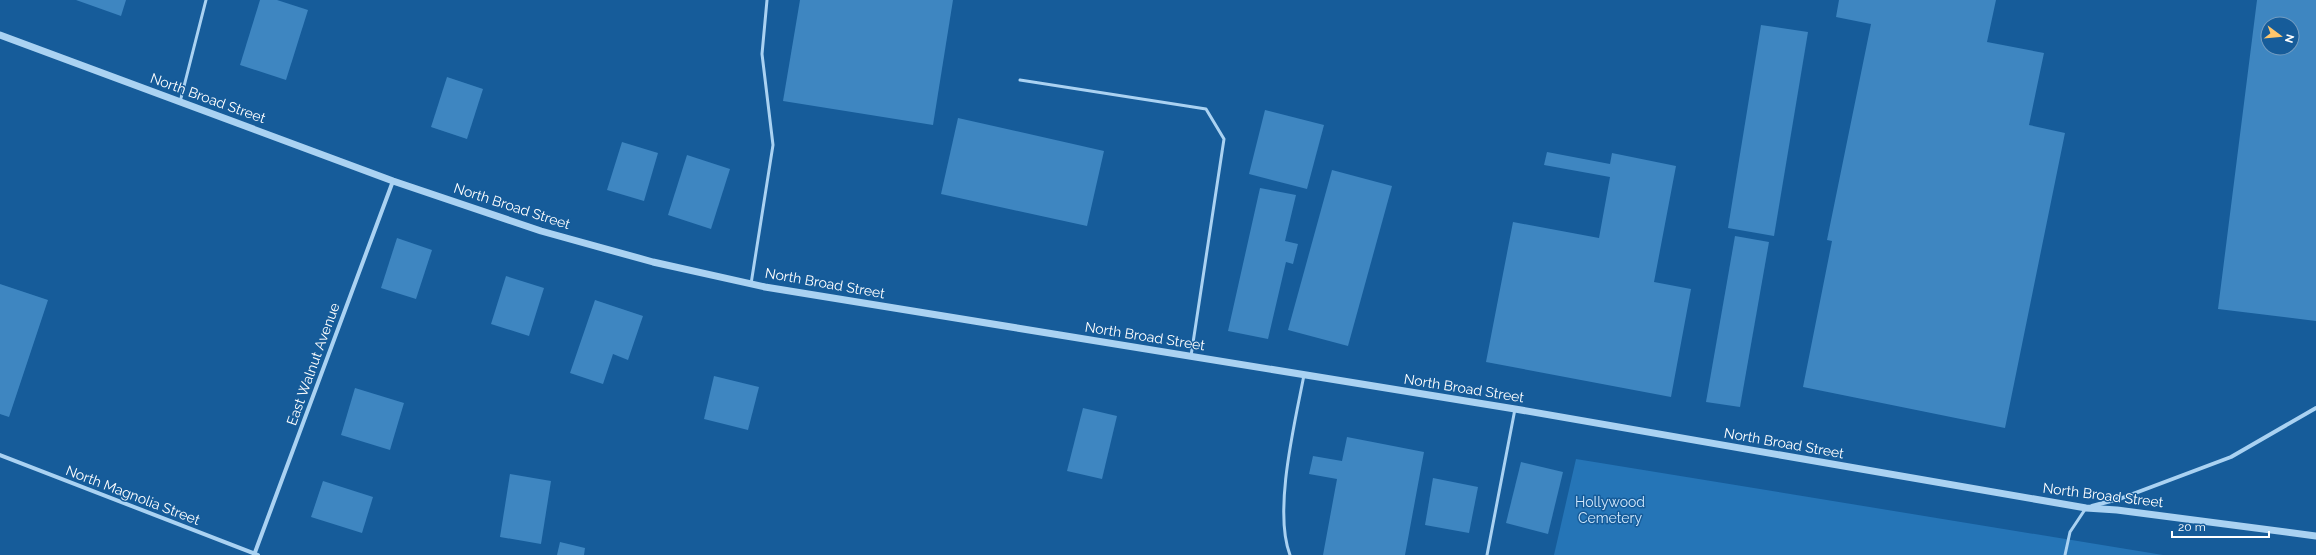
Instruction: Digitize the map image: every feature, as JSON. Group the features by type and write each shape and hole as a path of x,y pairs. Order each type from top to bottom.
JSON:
{"street":[{"name":"North Broad Street","path":"0,35 393,181 541,231 654,262 752,284 1515,409 2086,508 2117,510 2316,536"},
{"name":"East Walnut Avenue","path":"256,555 393,181"},
{"path":"2086,508 2122,498 2230,457 2316,408"},
{"name":"North Magnolia Street","path":"0,455 256,555"}],"lane":[{"path":"180,102 206,0"},
{"path":"752,284 773,145 762,54 767,0"},
{"path":"1020,80 1206,109 1224,139 1191,356"},
{"path":"1290,555 1284,530 1286,473 1304,375"},
{"path":"1487,555 1515,409"},
{"path":"2065,555 2070,532 2086,508"}],"green space":[{"name":"Hollywood Cemetery","path":"1576,459 2163,555 1554,555"}],"building":[{"path":"76,0 126,0 121,16"},
{"path":"260,0 277,0 308,10 286,80 240,65"},
{"path":"800,0 953,0 933,125 783,101"},
{"path":"1839,0 1996,0 1987,42 2044,53 2029,125 2065,133 2005,428 1803,387 1832,241 1827,240 1871,24 1836,17"},
{"path":"2257,0 2316,0 2316,321 2218,309"},
{"path":"1761,25 1808,32 1774,236 1728,228"},
{"path":"447,77 483,89 467,139 431,127"},
{"path":"1265,110 1324,125 1307,189 1249,174"},
{"path":"958,118 1104,151 1087,226 941,194"},
{"path":"622,142 658,153 644,201 607,190"},
{"path":"1547,152 1610,164 1612,153 1676,166 1654,282 1691,289 1671,397 1486,362 1513,222 1599,238 1610,177 1544,165"},
{"path":"687,155 730,169 711,229 668,215"},
{"path":"1332,170 1392,186 1348,346 1288,330"},
{"path":"1260,188 1296,195 1285,241 1298,244 1293,264 1286,262 1268,339 1228,331"},
{"path":"1735,236 1769,242 1740,407 1706,402"},
{"path":"397,238 432,250 416,299 381,288"},
{"path":"506,276 544,288 529,336 491,324"},
{"path":"0,284 48,300 9,417 0,414"},
{"path":"595,300 643,316 628,360 613,354 603,384 570,373"},
{"path":"714,376 759,387 748,430 704,419"},
{"path":"355,388 404,403 390,450 341,435"},
{"path":"1083,408 1117,416 1102,479 1067,471"},
{"path":"1347,437 1424,452 1405,555 1323,555 1337,479 1309,474 1313,456 1342,461"},
{"path":"1521,462 1563,472 1548,534 1506,523"},
{"path":"510,474 551,481 541,544 500,537"},
{"path":"1433,478 1478,487 1469,533 1425,525"},
{"path":"323,481 373,497 362,533 311,517"},
{"path":"560,542 585,548 584,555 557,555"}]}
